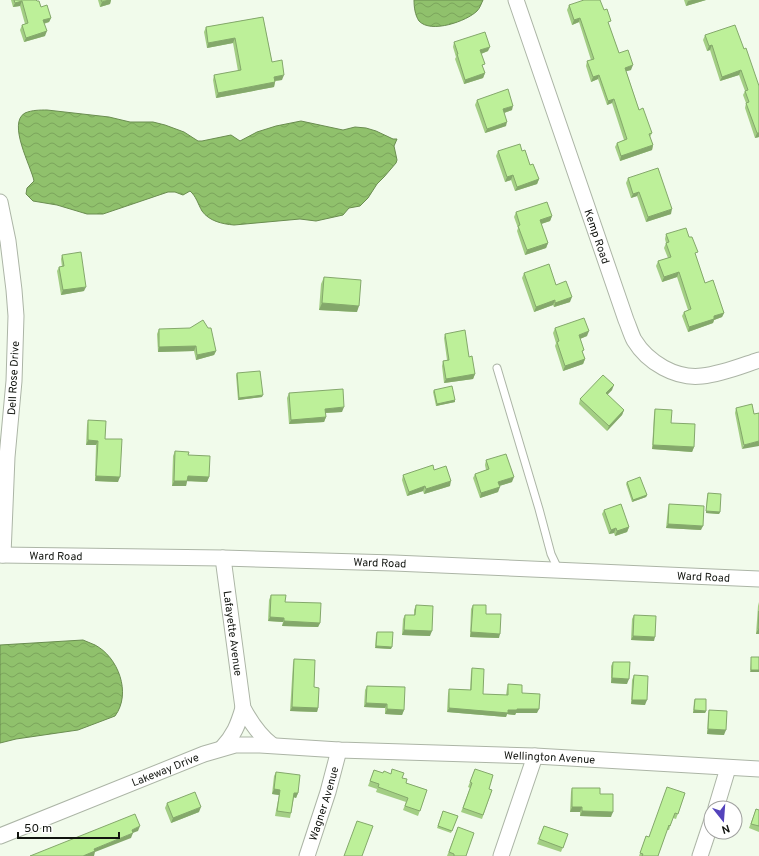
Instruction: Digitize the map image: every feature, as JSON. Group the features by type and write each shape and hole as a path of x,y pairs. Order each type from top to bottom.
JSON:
{"street":[{"name":"Kemp Road","path":"516,0 623,313 634,340 643,352 655,363 670,371 687,376 702,376 722,372 759,360"},
{"name":"Dell Rose Drive","path":"0,202 9,248 16,316 14,381 7,458 1,555"},
{"name":"Ward Road","path":"1,555 223,558 402,563 759,579"},
{"name":"Lafayette Avenue","path":"223,558 243,708 262,737 272,745"},
{"name":"Lafayette Avenue","path":"222,748 231,739 243,708"},
{"name":"Lakeway Drive","path":"0,836 196,757 222,748 235,745 272,745 339,750"},
{"name":"Wellington Avenue","path":"339,750 535,756 759,769"},
{"name":"Wagner Avenue","path":"307,856 328,792 339,750"},
{"path":"501,856 535,756"},
{"path":"718,800 728,768"},
{"path":"700,856 705,840"}],"lane":[{"path":"497,368 539,508 550,554 559,571"}],"water":[{"path":"414,0 483,0 477,11 465,19 449,25 432,26 425,25 419,21 415,11"},
{"path":"47,110 109,117 130,122 153,122 184,132 198,141 231,135 240,141 257,132 276,126 301,121 343,130 355,127 366,128 393,139 397,139 394,146 397,160 377,184 368,198 360,206 349,208 343,215 316,221 300,219 234,225 220,223 212,220 202,211 194,195 190,191 183,195 175,192 168,192 103,214 87,214 57,205 33,201 26,194 27,188 34,181 19,135 18,126 20,118 28,112"},
{"path":"83,640 95,645 103,651 110,658 120,676 122,697 120,707 115,716 78,730 16,739 0,743 0,645"}],"building":[{"path":"14,0 36,0 39,1 41,7 47,5 51,18 43,20 47,31 26,38 22,25 28,23 22,1 15,3"},
{"path":"584,0 600,0 604,10 607,9 611,21 608,22 619,53 628,50 633,65 625,68 639,110 643,108 652,133 649,134 653,145 621,156 617,143 627,139 614,99 608,101 599,75 593,77 587,61 594,59 580,18 574,20 569,5"},
{"path":"263,17 272,62 282,60 284,75 274,77 275,82 218,93 214,75 241,70 235,38 208,43 206,27"},
{"path":"735,25 744,49 746,48 759,86 759,133 757,133 746,103 749,102 745,91 748,90 741,70 722,77 712,45 709,46 705,35"},
{"path":"485,32 490,47 480,50 485,64 482,65 485,73 465,80 454,42"},
{"path":"508,89 513,106 503,109 507,122 487,129 477,100"},
{"path":"520,144 522,151 525,150 530,165 533,164 539,179 517,187 513,175 507,177 498,151"},
{"path":"658,168 672,209 648,217 639,192 633,194 628,178"},
{"path":"547,202 552,216 540,220 548,243 527,250 518,226 520,225 516,212"},
{"path":"686,228 689,237 692,237 698,252 695,253 705,283 713,280 724,313 714,316 714,319 689,327 684,312 691,309 679,272 664,277 658,261 671,257 666,243 669,242 666,234"},
{"path":"81,252 86,287 63,290 59,267 64,266 62,255"},
{"path":"549,264 556,285 566,281 572,297 555,303 555,300 536,307 524,273"},
{"path":"324,277 361,280 359,306 322,303"},
{"path":"584,318 589,331 579,335 584,350 582,351 585,359 565,366 557,342 559,341 555,328"},
{"path":"203,320 208,328 211,328 216,351 197,355 196,346 159,347 159,329 190,328"},
{"path":"465,330 469,357 472,356 475,374 446,379 443,361 449,360 445,334"},
{"path":"260,371 263,395 239,398 237,373"},
{"path":"603,375 614,385 606,393 624,410 609,426 580,399"},
{"path":"452,386 455,400 437,404 434,390"},
{"path":"343,389 344,407 325,409 326,417 291,420 289,393"},
{"path":"752,404 754,414 759,413 759,441 744,445 736,408"},
{"path":"655,409 672,410 671,423 695,424 694,447 653,445"},
{"path":"88,420 106,421 105,439 122,439 120,477 96,476 98,441 88,440"},
{"path":"175,451 189,452 188,455 210,456 209,477 188,476 187,481 174,481"},
{"path":"506,454 514,477 498,482 500,487 481,493 475,474 489,469 486,460"},
{"path":"433,465 434,470 446,466 451,481 426,489 425,486 409,492 403,475"},
{"path":"640,477 647,495 633,500 627,482"},
{"path":"708,493 721,494 720,512 706,511"},
{"path":"621,504 629,527 617,531 616,528 611,530 604,510"},
{"path":"669,504 704,506 703,526 668,524"},
{"path":"271,595 286,595 285,602 321,603 320,623 284,621 284,618 270,617"},
{"path":"416,605 433,606 432,631 404,630 405,615 415,615"},
{"path":"473,605 486,605 486,614 501,614 500,634 471,632"},
{"path":"634,615 656,616 655,637 633,636"},
{"path":"377,632 393,632 392,647 376,646"},
{"path":"751,657 759,657 759,670 751,670"},
{"path":"294,659 315,660 314,687 319,688 318,708 292,707"},
{"path":"613,662 630,662 629,679 612,678"},
{"path":"472,668 484,669 483,694 508,695 508,684 522,685 522,693 540,694 539,709 508,710 508,713 449,708 449,689 471,690"},
{"path":"634,675 648,676 647,700 632,700"},
{"path":"367,686 405,687 404,710 387,709 387,704 366,703"},
{"path":"695,699 706,699 706,711 694,710"},
{"path":"709,710 727,711 726,730 708,729"},
{"path":"392,769 404,773 402,778 407,779 406,783 427,790 420,811 405,806 408,798 378,787 379,784 370,781 374,770 383,773 384,771 391,774"},
{"path":"475,769 493,775 489,789 492,790 483,815 463,808 472,783 470,782"},
{"path":"276,772 300,775 298,793 294,793 291,813 277,811 280,790 274,789"},
{"path":"667,787 685,793 678,814 675,813 670,826 669,825 658,856 642,856 643,854 640,853 646,836 649,837"},
{"path":"572,788 600,788 600,794 613,794 613,812 582,811 582,807 572,807"},
{"path":"195,792 201,807 173,818 167,803"},
{"path":"756,809 759,810 759,826 751,824"},
{"path":"443,811 458,816 452,831 438,826"},
{"path":"135,814 140,826 132,830 133,833 94,849 95,851 83,856 30,856"},
{"path":"357,821 373,826 362,856 344,856"},
{"path":"544,826 568,834 563,848 539,839"},
{"path":"458,827 474,833 466,856 454,856 454,854 449,852"}]}
